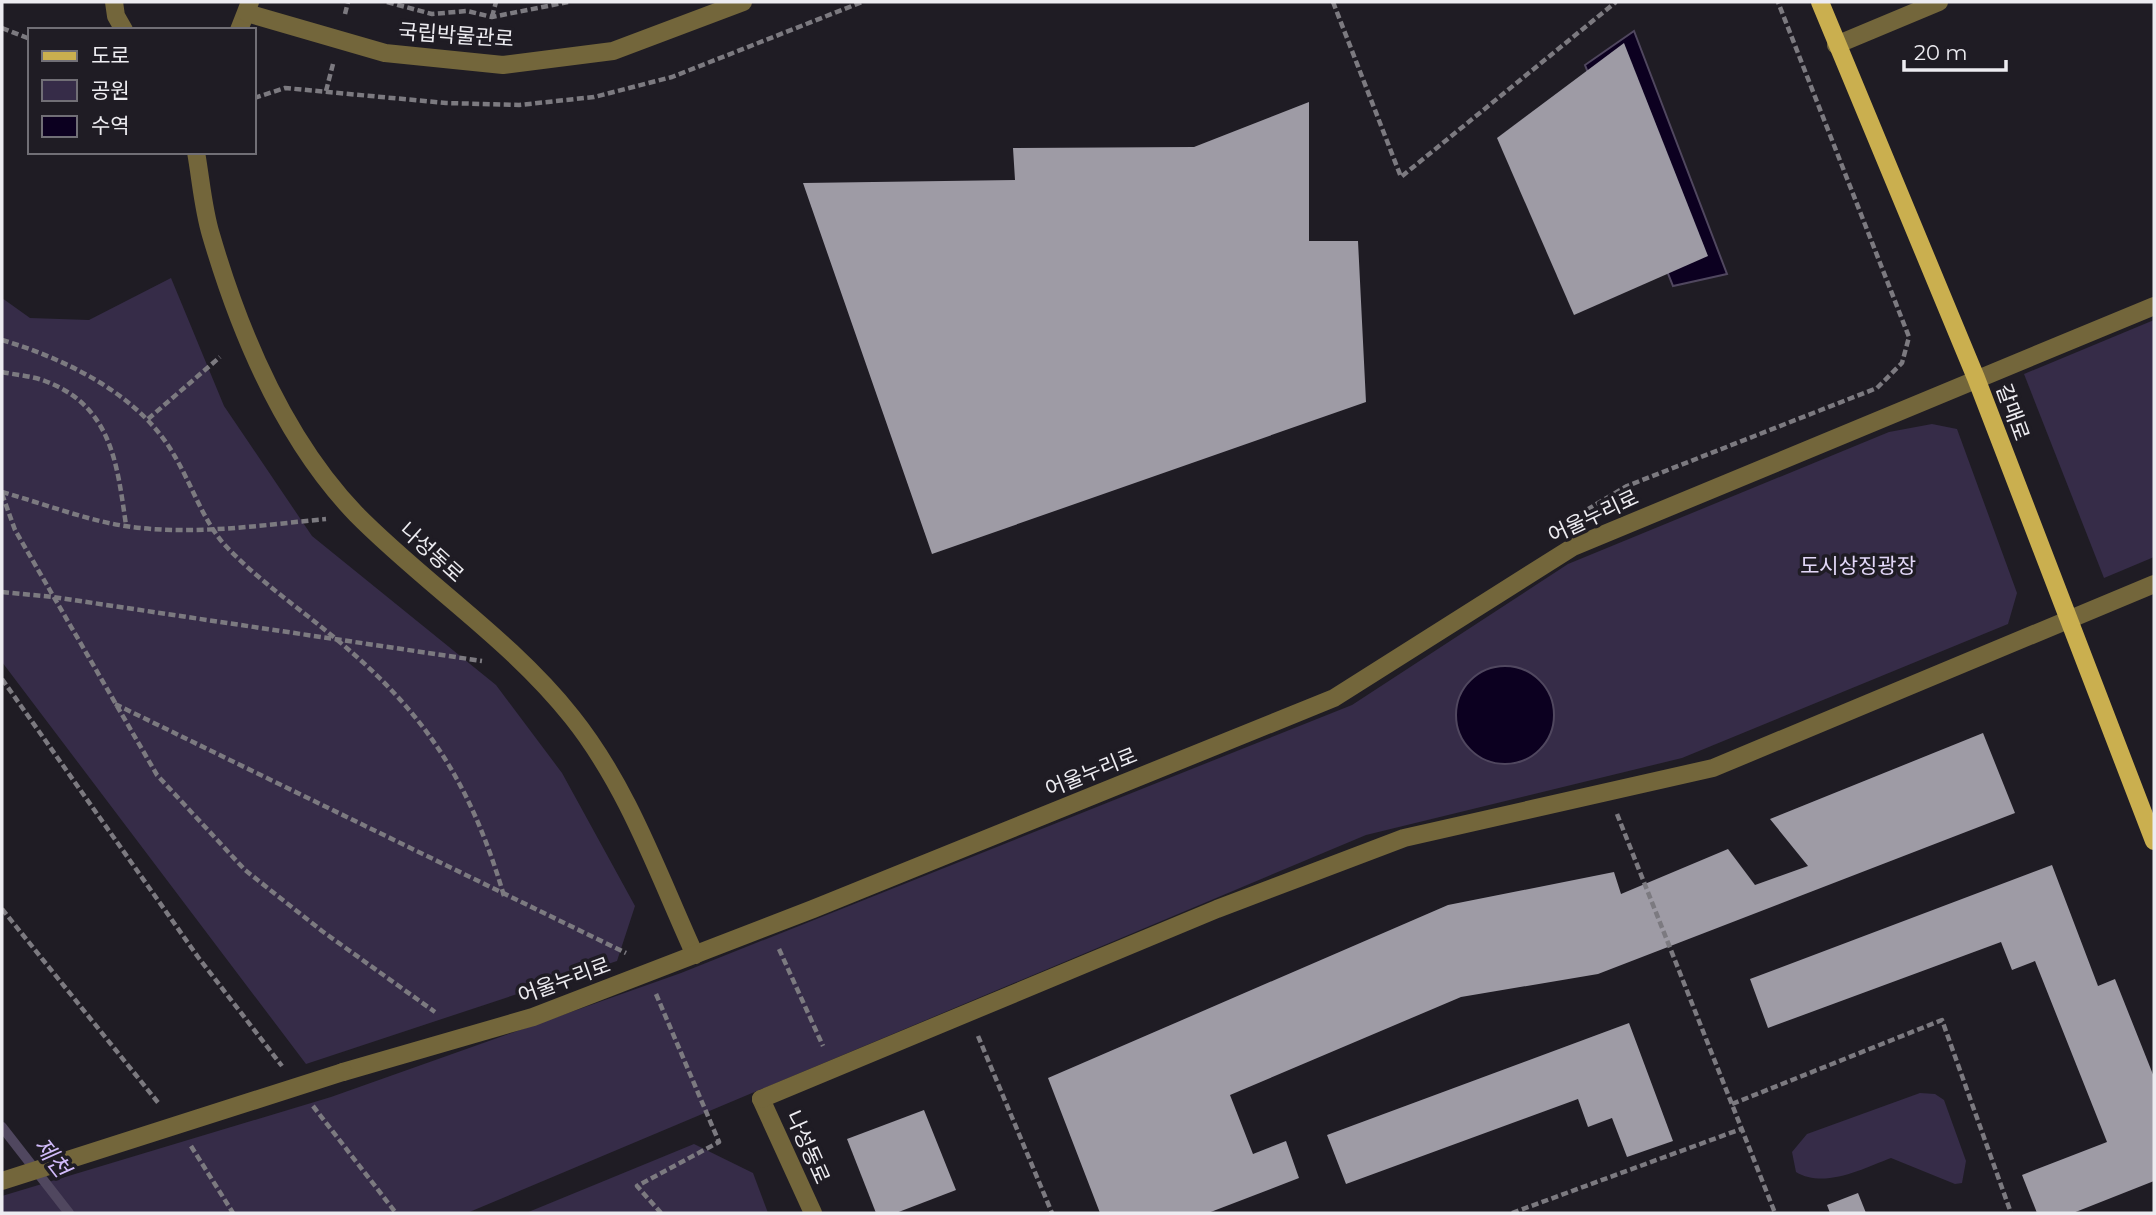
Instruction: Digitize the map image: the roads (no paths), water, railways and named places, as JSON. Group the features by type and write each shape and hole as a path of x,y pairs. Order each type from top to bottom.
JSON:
{"main road":[{"name":"갈매로","path":"1820,2 1976,378 2067,622 2154,841"}],"street":[{"path":"114,2 116,16 123,28"},
{"name":"국립박물관로","path":"249,7 385,53 503,65 613,51 743,2"},
{"path":"1836,45 1939,2"},
{"path":"240,28 249,7"},
{"name":"나성동로","path":"196,154 210,234 256,363 307,452 356,513 527,668 571,715 606,764 636,822 695,955"},
{"name":"어울누리로","path":"2,1181 344,1072 533,1017 695,955 1334,698 1573,547 2154,306"},
{"path":"2067,622 2154,584"},
{"name":"나성동로","path":"813,1213 761,1099 1217,909 1404,838 1713,768 2067,622"}],"water":[{"path":"1634,31 1727,274 1673,286 1585,65"},
{"path":"1505,666 1524,670 1539,681 1550,696 1554,715 1550,734 1539,749 1524,760 1505,764 1486,760 1471,749 1460,734 1456,715 1460,696 1471,681 1486,670"}],"waterway":[{"name":"제천","path":"2,1127 69,1213"}],"park label":[{"name":"도시상징광장","path":"1858,565"}]}
